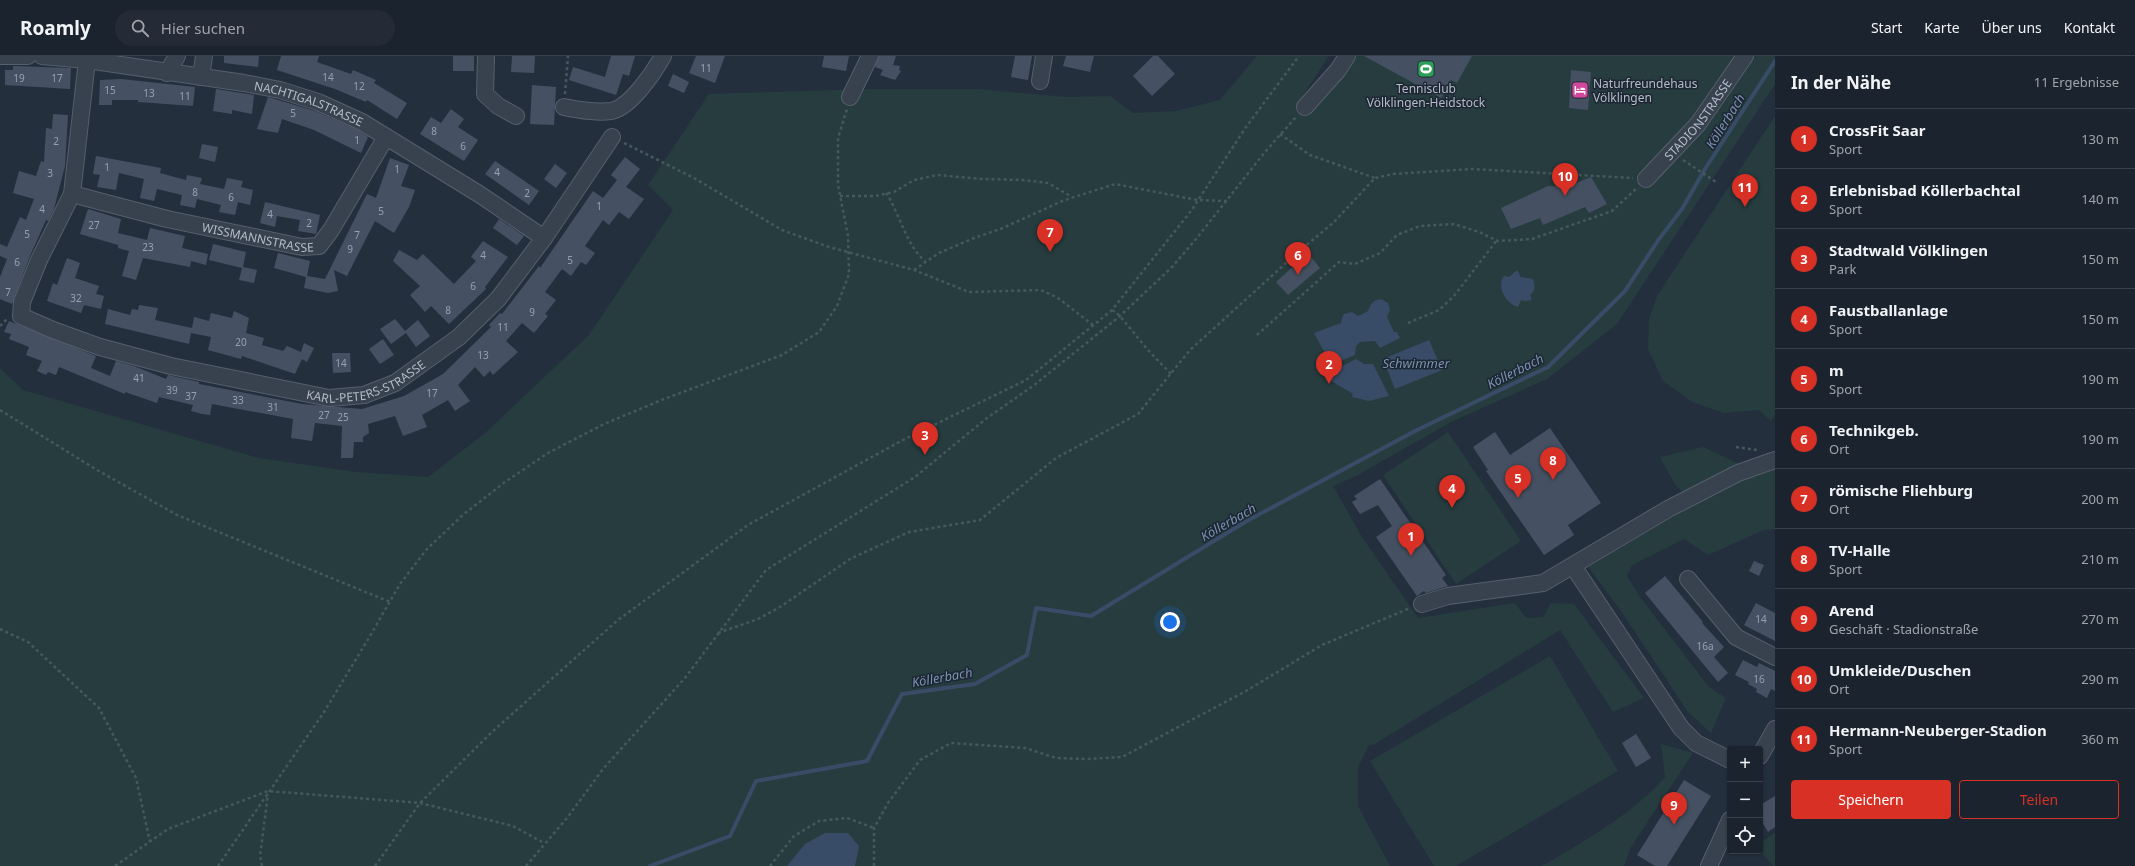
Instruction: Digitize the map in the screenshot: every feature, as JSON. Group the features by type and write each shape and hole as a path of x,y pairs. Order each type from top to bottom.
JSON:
{"street":[{"path":"0,56 28,56"},
{"name":"NACHTIGALSTRASSE","path":"42,56 87,60 280,90 318,102 362,122 479,194 544,238"},
{"path":"167,73 177,56"},
{"path":"201,77 204,56"},
{"path":"486,56 485,94 498,106 516,116"},
{"path":"564,107 590,111 612,111 626,104 639,91 663,56"},
{"path":"850,97 870,56"},
{"path":"1040,81 1044,56"},
{"path":"1305,107 1338,70 1347,56"},
{"name":"STADIONSTRASSE","path":"1646,179 1698,124 1745,56"},
{"path":"72,194 87,60"},
{"name":"WISSMANNSTRASSE","path":"72,194 167,219 302,247 319,246 331,230 386,137"},
{"name":"KARL-PETERS-STRASSE","path":"72,194 39,260 22,302 21,316 52,330 100,347 171,366 329,398 364,395 395,383 459,337 498,299 544,238 612,137"},
{"path":"1422,604 1448,596 1543,583 1661,513 1710,487 1738,473 1775,460"},
{"path":"1573,566 1681,728 1696,743 1727,758"},
{"path":"1688,579 1736,637 1775,657"},
{"path":"1763,751 1775,729"},
{"path":"1710,866 1727,827"}],"path":[{"path":"564,107 568,56"},
{"path":"374,866 420,803 493,731 618,620 748,525 901,441 1026,380 1112,310 1197,200 1246,127 1299,56"},
{"path":"218,866 268,791 324,712 400,584 427,549 464,514 506,482 548,453 604,424 664,399 782,355 819,332 837,306 849,274 848,236 838,185 838,138 850,97"},
{"path":"526,866 544,843 567,818 603,769 685,678 766,570 915,477 987,418 1033,386 1120,316 1172,266 1227,202 1280,134 1305,107"},
{"path":"1280,134 1310,155 1375,178 1393,174 1472,169 1646,179"},
{"path":"612,137 694,178 782,230 849,252 914,270 969,292 1041,290 1058,298 1094,325"},
{"path":"1694,168 1716,182"},
{"path":"840,196 875,196 894,192 914,180 937,175 982,179 1024,180 1048,183 1072,197"},
{"path":"718,633 758,619 780,607 850,559 909,532 980,520 1056,458 1138,414 1190,350 1296,254 1334,222 1375,178"},
{"path":"1257,335 1339,262 1355,264 1380,253 1397,235 1420,226 1454,224 1480,232 1497,240 1532,239 1612,211 1646,179"},
{"path":"914,270 925,261 946,250 1003,228 1072,197 1115,184 1197,200 1227,202"},
{"path":"886,193 895,206 917,254 925,261"},
{"path":"1408,323 1439,310 1454,296 1497,240"},
{"path":"1112,310 1120,316 1148,350 1171,374"},
{"path":"0,410 97,470 177,515 390,602"},
{"path":"1736,447 1761,450"},
{"path":"874,866 874,828 888,802 920,760 951,743 1025,748 1056,758 1087,759 1122,757 1246,691 1322,645 1422,604"},
{"path":"0,628 28,642 99,708 136,778 150,842"},
{"path":"262,866 260,856 268,791"},
{"path":"115,866 168,829 268,791 420,803 513,826 544,843"},
{"path":"770,866 794,836 819,821 847,818 874,828"}],"green space":[{"path":"1257,56 1329,56 1300,100 1299,113 1338,70 1347,56 1775,56 1775,84 1617,324 1547,379 1453,421 1356,476 1333,486 1362,537 1418,618 1515,603 1526,618 1543,617 1551,603 1574,604 1644,698 1613,712 1560,630 1373,745 1369,745 1358,767 1358,806 1390,866 0,866 0,368 23,390 259,458 356,472 428,477 484,434 589,335 673,210 648,185 709,94 870,89 976,89 1067,97 1110,96 1133,113 1176,111 1220,100"},
{"path":"1775,116 1775,414 1771,421 1759,410 1724,413 1692,402 1663,381 1648,349 1649,319 1657,296"},
{"path":"1448,432 1521,541 1456,584 1383,475"},
{"path":"1703,447 1735,462 1761,470 1775,467 1775,529 1764,530 1708,555 1684,539 1632,565 1627,576 1640,597 1709,687 1726,698 1711,733 1688,712 1621,611 1588,567 1693,505 1674,483 1660,457"},
{"path":"1550,656 1618,771 1456,866 1434,866 1370,761"},
{"path":"1661,744 1693,753 1631,847 1624,866 1542,866 1623,815 1665,777"},
{"path":"1775,833 1775,866 1773,866 1763,854 1763,841"}],"water":[{"path":"1517,270 1521,277 1533,279 1535,286 1530,295 1532,300 1521,300 1518,307 1506,299 1501,285 1504,276 1509,277"},
{"path":"1381,299 1388,303 1390,310 1387,317 1394,332 1397,332 1400,338 1380,348 1375,341 1360,342 1356,346 1355,355 1326,367 1323,362 1328,359 1314,333 1341,323 1344,314 1352,312 1358,316 1368,311 1373,302"},
{"name":"Schwimmer","path":"1429,340 1442,370 1395,389 1383,359"},
{"path":"1356,359 1364,364 1373,364 1389,396 1369,401 1352,397 1353,394 1333,382 1327,374"},
{"path":"825,833 848,833 859,846 855,866 787,866 805,844"}],"building":[{"path":"224,56 259,56 258,67 224,63"},
{"path":"281,56 319,56 317,62 351,74 353,70 376,80 374,83 407,103 397,119 367,100 366,102 335,89 277,70"},
{"path":"453,56 474,56 474,71 453,71"},
{"path":"512,56 535,56 534,73 511,72"},
{"path":"611,56 635,56 629,76 623,74 616,95 569,80 573,67 605,77"},
{"path":"696,56 725,56 715,83 689,73"},
{"path":"824,56 849,56 846,71 822,67"},
{"path":"879,56 896,56 893,65 900,66 899,70 901,71 895,80 880,75 883,70 875,67"},
{"path":"1015,56 1032,56 1028,80 1011,77"},
{"path":"1066,56 1094,56 1090,72 1063,66"},
{"path":"1153,56 1158,56 1175,74 1152,96 1133,76"},
{"name":"Tennisclub Völklingen-Heidstock","path":"1364,56 1472,56 1457,83 1451,80 1441,98"},
{"path":"13,66 71,68 70,89 5,85 5,70 13,70"},
{"name":"Naturfreundehaus Völklingen","path":"1571,70 1591,72 1588,110 1569,108"},
{"path":"673,74 689,82 684,93 668,86"},
{"path":"121,79 195,87 193,106 138,102 138,100 112,100 112,105 99,105 100,80"},
{"path":"532,85 556,87 554,125 530,124"},
{"path":"216,89 254,95 252,114 232,110 232,114 213,111"},
{"path":"268,97 315,111 358,130 368,137 361,153 314,130 282,119 278,133 257,129"},
{"path":"451,109 464,119 458,127 478,140 464,161 420,134 431,117 441,123"},
{"path":"53,114 68,115 65,166 54,209 48,221 46,220 30,256 12,304 0,299 0,277 7,259 0,256 0,244 7,247 20,217 26,220 34,199 13,193 19,171 36,176 41,161 44,162 46,128 52,129"},
{"path":"202,144 218,147 215,162 199,158"},
{"path":"96,156 161,168 160,173 186,180 187,175 202,178 200,184 224,189 227,178 243,181 241,187 253,190 250,205 238,202 235,215 219,212 221,205 197,199 195,208 180,205 182,195 157,189 154,201 140,198 144,179 119,173 116,190 97,187 100,175 93,174"},
{"path":"625,157 640,169 626,187 644,199 629,219 619,212 609,225 603,220 585,246 595,253 586,265 581,262 571,276 562,269 545,292 556,300 545,314 548,316 534,333 522,323 506,341 518,352 493,375 490,371 484,377 475,367 458,385 470,401 455,411 448,400 422,415 427,427 403,436 395,416 368,424 369,433 363,437 363,442 354,442 353,458 341,458 342,426 315,423 312,441 291,438 293,419 212,404 210,415 202,414 191,411 193,405 159,397 157,403 125,392 125,394 59,367 56,375 48,372 46,375 37,371 42,361 26,355 29,347 9,339 11,334 4,332 9,321 96,356 91,368 110,376 116,361 134,366 166,379 168,375 199,382 199,384 302,404 362,409 404,396 443,374 491,327 489,325 500,313 502,314 539,266 540,268 593,191 603,198 617,180 611,175"},
{"path":"390,158 409,165 401,186 415,190 409,207 394,233 375,221 347,276 334,270 338,291 328,293 304,288 306,277 274,268 278,253 310,261 307,276 325,279 367,194 376,198"},
{"path":"495,161 539,191 529,205 485,174"},
{"path":"555,164 567,173 556,188 544,179"},
{"path":"1591,177 1607,204 1589,213 1585,207 1543,225 1540,218 1511,229 1501,208 1548,186 1566,187"},
{"path":"265,202 320,215 316,234 298,231 300,220 277,216 275,227 260,223"},
{"path":"88,209 121,219 118,233 147,240 150,228 185,236 182,248 208,254 206,265 191,261 190,267 143,258 136,280 122,276 129,251 118,248 118,245 80,234"},
{"path":"499,219 524,236 517,245 493,228"},
{"path":"483,241 508,257 485,287 486,289 449,324 431,306 425,312 410,295 420,286 393,261 399,250 417,260 423,254 454,284 476,261 471,257"},
{"path":"213,244 246,252 243,267 257,270 254,283 239,280 242,268 209,260"},
{"path":"1308,253 1320,268 1288,295 1276,282"},
{"path":"67,258 80,263 75,278 99,286 96,294 104,296 101,309 84,305 81,313 47,301 53,283 57,285"},
{"path":"139,305 158,308 155,320 192,328 194,317 209,321 211,313 232,318 234,311 249,318 246,333 264,338 262,345 283,351 287,346 301,352 304,343 314,348 307,362 302,359 295,374 242,356 241,359 208,350 211,337 191,333 189,344 105,324 108,309 130,315 132,309 138,310"},
{"path":"395,319 405,331 418,320 430,336 416,347 406,333 391,344 380,329"},
{"path":"383,339 394,355 380,364 369,349"},
{"path":"332,353 350,353 351,372 333,373"},
{"path":"1550,428 1601,503 1568,525 1574,535 1544,555 1486,471 1488,470 1473,447 1495,432 1510,455"},
{"path":"1380,479 1446,575 1442,578 1448,586 1426,593 1424,591 1417,596 1376,537 1392,526 1378,505 1360,514 1352,502 1357,499 1354,496"},
{"path":"1754,561 1764,565 1759,576 1749,571"},
{"path":"1665,576 1703,622 1702,623 1724,647 1714,657 1728,673 1718,682 1645,593"},
{"path":"1756,603 1775,613 1775,641 1744,625"},
{"path":"1743,660 1757,667 1759,663 1775,671 1775,691 1771,689 1767,698 1756,692 1757,689 1748,684 1749,682 1735,675"},
{"path":"1636,734 1651,758 1636,767 1622,743"},
{"path":"1684,780 1711,796 1667,866 1655,866 1637,855"},
{"path":"1775,796 1775,827 1768,832 1763,824 1763,803"}],"waterway":[{"name":"Köllerbach","path":"650,866 730,836 756,781 867,761 902,694 975,684 1027,655 1036,608 1091,616 1245,522 1417,430 1548,367 1625,291 1659,239 1682,209 1705,169 1775,61"}],"place":[{"name":"Tennisclub Völklingen-Heidstock","path":"1426,69"},
{"name":"Naturfreundehaus Völklingen","path":"1580,90"},
{"name":"Umkleide/Duschen","path":"1565,196"},
{"name":"Hermann-Neuberger-Stadion","path":"1745,207"},
{"name":"römische Fliehburg","path":"1050,252"},
{"name":"Technikgeb.","path":"1298,275"},
{"name":"Erlebnisbad Köllerbachtal","path":"1329,384"},
{"name":"Stadtwald Völklingen","path":"925,455"},
{"name":"TV-Halle","path":"1553,480"},
{"name":"m","path":"1518,498"},
{"name":"Faustballanlage","path":"1452,508"},
{"name":"CrossFit Saar","path":"1411,556"},
{"name":"Arend","path":"1674,825"}]}
